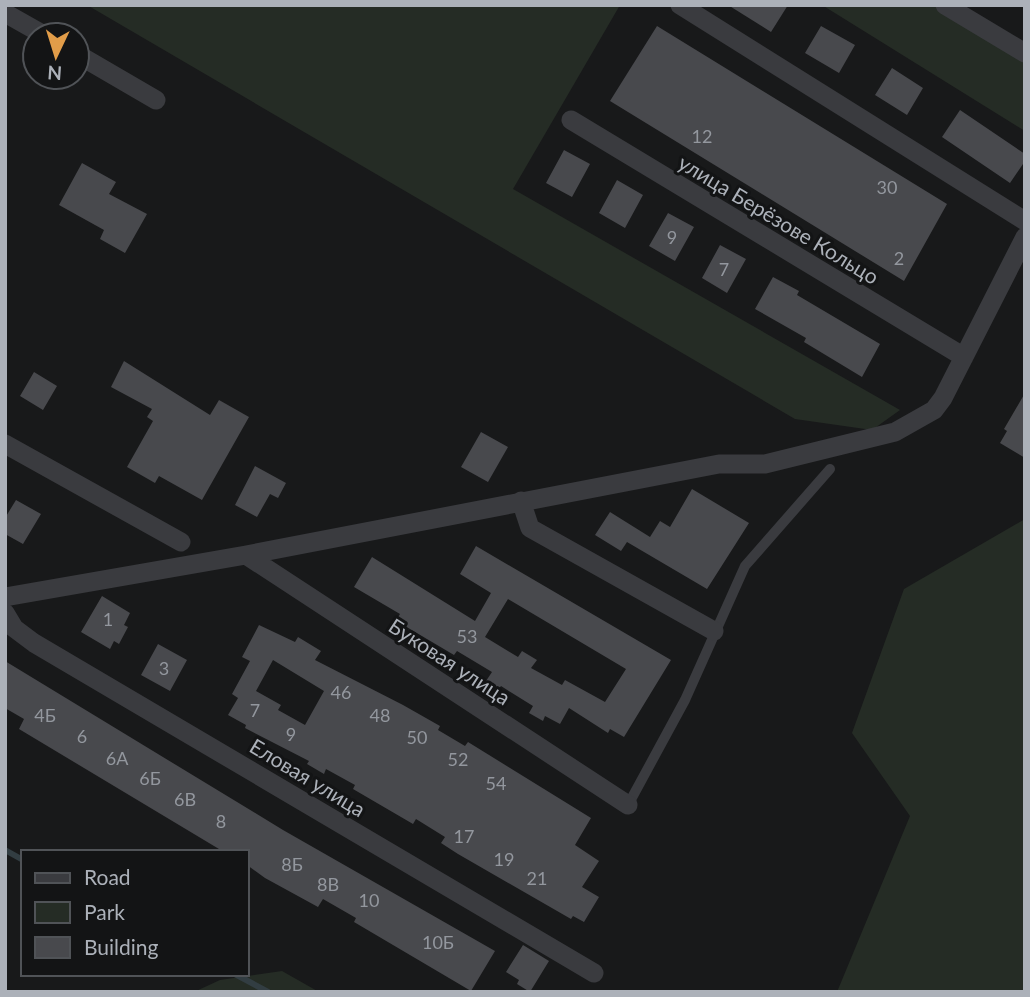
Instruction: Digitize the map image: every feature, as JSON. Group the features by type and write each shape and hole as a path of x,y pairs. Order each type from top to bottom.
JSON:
{"street":[{"path":"680,5 1025,221"},
{"path":"945,5 1025,53"},
{"path":"5,13 21,22"},
{"path":"91,62 156,100"},
{"name":"улица Берёзове Кольцо","path":"571,120 964,357"},
{"path":"5,597 246,555 719,464 765,464 895,432 934,410 950,387 1025,237"},
{"path":"5,444 181,542"},
{"path":"521,501 530,528 714,631"},
{"name":"Буковая улица","path":"246,555 628,805"},
{"name":"Еловая улица","path":"5,613 14,628 34,643 594,973"}],"lane":[{"path":"628,805 685,700 745,566 830,469"}],"green space":[{"path":"87,5 620,5 513,189 900,410 872,430 795,419"},
{"path":"822,5 945,5 1025,57 1025,131"},
{"path":"1025,519 1025,992 837,992 910,816 852,733 904,589"},
{"path":"282,971 319,992 194,992 220,980"}],"building":[{"path":"728,5 788,5 771,32"},
{"path":"657,26 947,204 904,281 610,101"},
{"path":"821,26 855,45 839,73 805,53"},
{"path":"892,68 923,88 907,115 875,95"},
{"path":"960,110 1025,154 1025,161 1010,183 942,137"},
{"path":"564,150 590,164 572,197 546,183"},
{"path":"82,163 116,182 109,194 147,214 125,253 100,239 104,230 59,205"},
{"path":"617,180 643,195 625,228 599,213"},
{"path":"668,213 694,227 675,261 649,246"},
{"path":"720,245 746,259 727,293 702,278"},
{"path":"773,277 799,291 797,295 880,344 862,377 804,342 806,338 755,309"},
{"path":"124,361 210,415 219,400 249,417 202,500 159,476 155,483 127,467 153,421 147,417 152,409 111,387"},
{"path":"34,372 57,386 43,410 20,396"},
{"path":"1025,393 1025,458 1000,443 1007,431 1004,429"},
{"path":"481,432 508,447 488,482 461,467"},
{"path":"255,466 286,483 278,498 270,494 257,517 235,505"},
{"path":"692,489 749,523 707,589 627,542 621,551 595,535 610,512 650,537 660,521 670,527"},
{"path":"16,500 41,514 23,544 5,534 5,518"},
{"path":"476,546 671,660 624,737 610,729 608,733 569,708 560,724 545,716 543,721 529,713 533,706 501,686 497,691 484,684 492,672 457,651 454,655 405,626 407,622 398,617 400,614 354,587 372,557 475,621 491,593 460,574","holes":["508,599 626,669 605,702 565,680 562,685 531,668 537,660 522,651 518,657 485,637"]},
{"path":"102,596 130,613 124,625 128,627 119,644 114,641 110,649 81,632"},
{"path":"259,625 295,642 298,637 321,651 315,660 440,726 438,730 465,746 468,742 591,818 575,845 599,861 582,887 599,897 584,922 573,916 571,919 458,854 441,843 445,837 416,819 413,824 353,789 355,785 326,769 324,774 307,764 309,761 245,728 246,725 228,715 238,698 232,694 250,661 242,657","holes":["273,660 324,691 305,725 278,710 281,705 256,691"]},
{"path":"158,644 187,660 170,691 141,675"},
{"path":"5,661 283,830 495,951 471,991 354,922 356,918 323,899 318,907 265,878 248,866 248,850 221,850 19,729 24,719 5,708"},
{"path":"523,945 549,961 530,992 517,984 519,980 506,972"}],"waterway":[{"path":"5,850 21,859"},
{"path":"239,976 268,992"}]}
